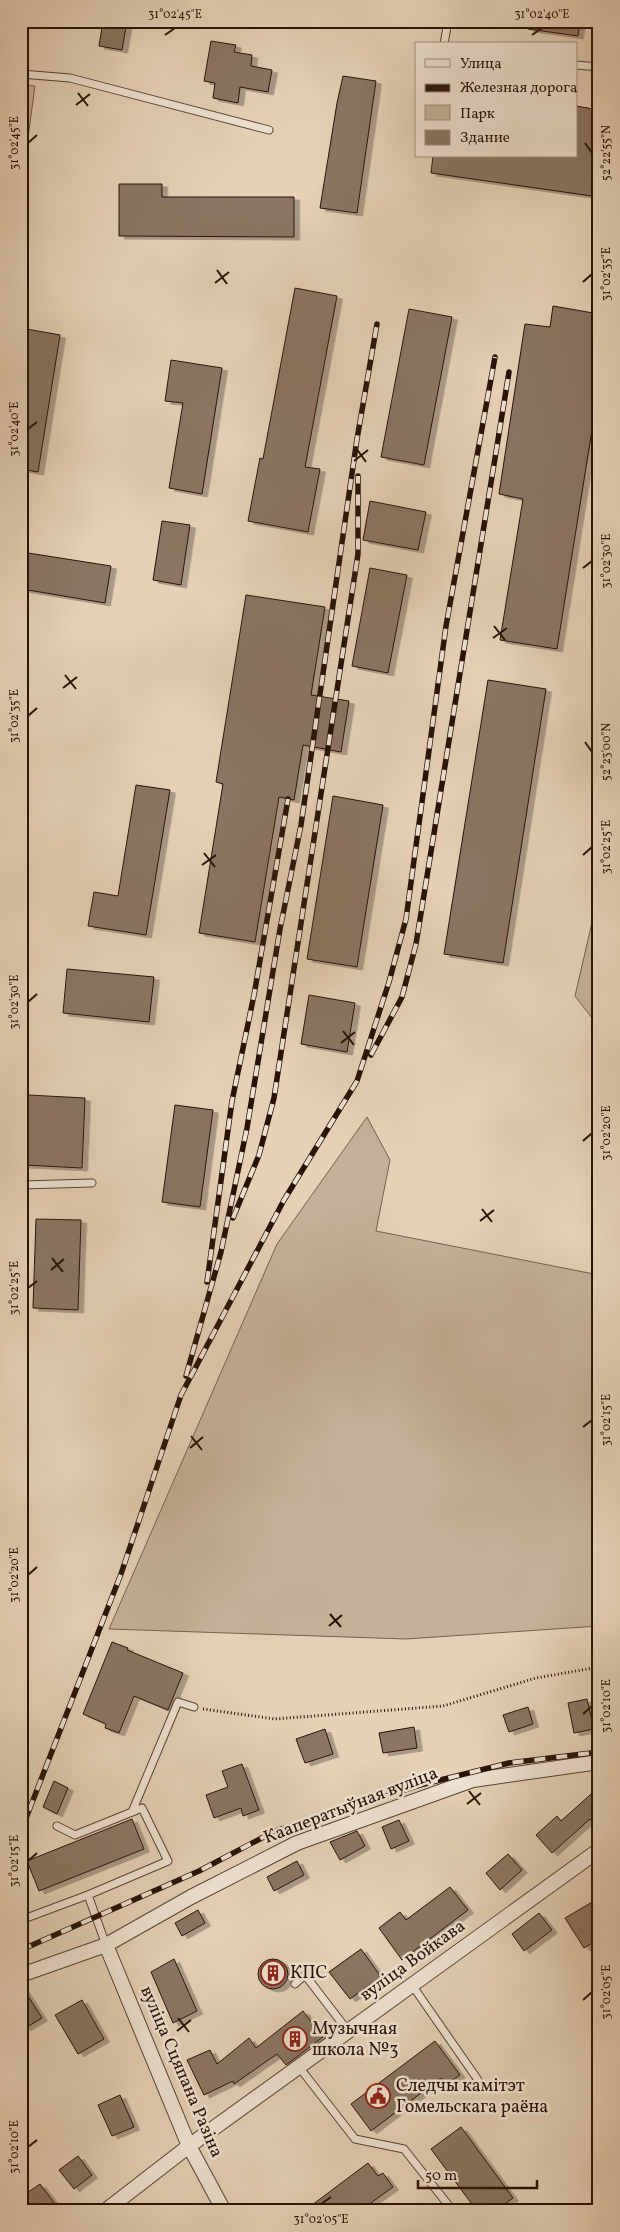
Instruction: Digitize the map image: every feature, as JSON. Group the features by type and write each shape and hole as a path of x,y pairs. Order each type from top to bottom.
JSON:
{"street":[{"name":"Кааператыўная вуліца","path":"21,1975 106,1945 191,1897 296,1843 473,1780 599,1762"},
{"name":"вуліца Войкава","path":"105,2211 189,2146 599,1850"},
{"name":"вуліца Сцяпана Разіна","path":"106,1945 189,2146 224,2211"}],"lane":[{"path":"444,42 448,21"},
{"path":"578,65 599,67"},
{"path":"21,74 70,78 269,130"},
{"path":"21,1185 92,1184"},
{"path":"132,1812 178,1702 194,1707"},
{"path":"21,1920 88,1895 168,1861 142,1808 75,1835 57,1826"},
{"path":"88,1895 106,1945"},
{"path":"295,1984 305,1975 348,2032"},
{"path":"412,1985 478,2080"},
{"path":"299,2067 355,2139 404,2149 453,2211"}],"path":[{"path":"194,1707 275,1719 443,1706 536,1678 599,1667"}],"green space":[{"path":"21,85 35,86 21,189"},
{"path":"599,892 599,1027 575,996"},
{"path":"367,1117 390,1160 376,1231 599,1275 599,1626 406,1639 109,1629 277,1244"}],"building":[{"path":"103,21 127,21 122,50 99,46"},
{"path":"529,21 580,21 578,36 528,29"},
{"path":"211,41 236,45 234,52 252,55 251,66 272,70 268,92 240,87 238,103 213,98 215,83 204,81"},
{"path":"343,76 376,81 357,213 320,208"},
{"path":"578,106 599,110 599,197 431,173 433,158 578,158"},
{"path":"119,184 162,184 162,197 294,197 294,237 119,236"},
{"path":"295,288 337,296 305,467 320,469 308,532 248,521 260,458 263,459"},
{"path":"553,306 599,314 599,386 557,649 500,640 523,499 499,494 525,324 550,327"},
{"path":"409,309 452,317 424,465 381,457"},
{"path":"21,328 60,335 38,472 21,469"},
{"path":"171,360 222,368 202,494 169,488 183,403 165,401"},
{"path":"370,501 426,512 418,550 363,540"},
{"path":"162,521 190,525 181,585 153,580"},
{"path":"28,553 111,566 105,603 22,589"},
{"path":"370,568 407,575 388,673 352,666"},
{"path":"246,595 325,607 311,695 349,701 341,752 303,745 294,800 279,797 255,942 199,933 223,784 216,782"},
{"path":"488,680 546,689 503,963 444,954"},
{"path":"136,785 170,790 146,935 88,926 94,892 118,896"},
{"path":"333,796 383,805 357,967 307,959"},
{"path":"67,969 154,977 149,1022 63,1013"},
{"path":"309,995 355,1003 347,1052 301,1044"},
{"path":"28,1095 85,1098 82,1168 24,1165"},
{"path":"175,1105 213,1110 200,1207 162,1202"},
{"path":"36,1219 81,1220 78,1310 33,1308"},
{"path":"112,1642 183,1673 168,1710 134,1696 119,1733 105,1728 106,1724 83,1714"},
{"path":"587,1699 594,1729 574,1733 568,1703"},
{"path":"528,1707 533,1724 509,1732 503,1715"},
{"path":"414,1727 417,1748 383,1753 379,1733"},
{"path":"325,1729 333,1754 305,1763 296,1739"},
{"path":"242,1764 259,1810 243,1816 241,1808 214,1818 206,1795 228,1787 222,1771"},
{"path":"54,1781 68,1788 57,1814 43,1807"},
{"path":"599,1787 599,1829 590,1819 552,1853 536,1835 557,1816 561,1821"},
{"path":"132,1819 144,1849 39,1891 27,1861"},
{"path":"399,1820 409,1841 391,1849 382,1827"},
{"path":"357,1831 365,1846 340,1860 330,1842"},
{"path":"508,1854 522,1870 500,1890 486,1873"},
{"path":"297,1861 304,1875 274,1891 267,1877"},
{"path":"450,1887 468,1910 402,1960 379,1928 400,1912 406,1920"},
{"path":"599,1898 599,1939 584,1948 565,1918"},
{"path":"198,1910 205,1923 182,1936 175,1923"},
{"path":"539,1913 552,1930 524,1951 512,1934"},
{"path":"361,1949 381,1977 350,1999 329,1972"},
{"path":"174,1959 197,2011 173,2023 151,1972"},
{"name":"КПС","path":"273,1959 279,1960 287,1968 287,1980 279,1988 273,1989 267,1988 259,1980 258,1974 259,1968 267,1960"},
{"path":"21,1985 42,2018 25,2028 21,2021"},
{"path":"82,2000 104,2039 78,2054 55,2015"},
{"path":"303,2011 323,2037 286,2065 277,2054 234,2084 233,2081 204,2095 187,2060 210,2050 217,2064 249,2038 256,2048"},
{"path":"435,2041 460,2075 446,2085 441,2078 371,2131 351,2104"},
{"path":"120,2095 134,2127 112,2136 98,2105"},
{"path":"461,2127 513,2198 495,2211 477,2211 431,2149"},
{"path":"78,2156 92,2175 74,2189 59,2170"},
{"path":"368,2163 378,2176 383,2173 393,2187 368,2205 373,2211 304,2211"},
{"path":"40,2184 55,2204 46,2211 21,2211 21,2197"}],"railway":[{"path":"186,1376 221,1252 247,1128 280,929 301,825 357,439 377,324"},
{"path":"21,1831 121,1574 181,1395 284,1200 357,1081 389,982 406,919 446,626 495,357"},
{"path":"371,1055 402,997 416,944 509,372"},
{"path":"233,1218 259,1155 274,1098 358,554 358,476"},
{"path":"207,1282 232,1101 254,995 288,799"},
{"path":"21,1950 199,1871 275,1831 424,1784 509,1763 599,1752"}],"place":[{"name":"КПС","path":"273,1973"},
{"name":"Музычная школа №3","path":"295,2039"},
{"name":"Следчы камітэт Гомельскага раёна","path":"378,2096"}]}
